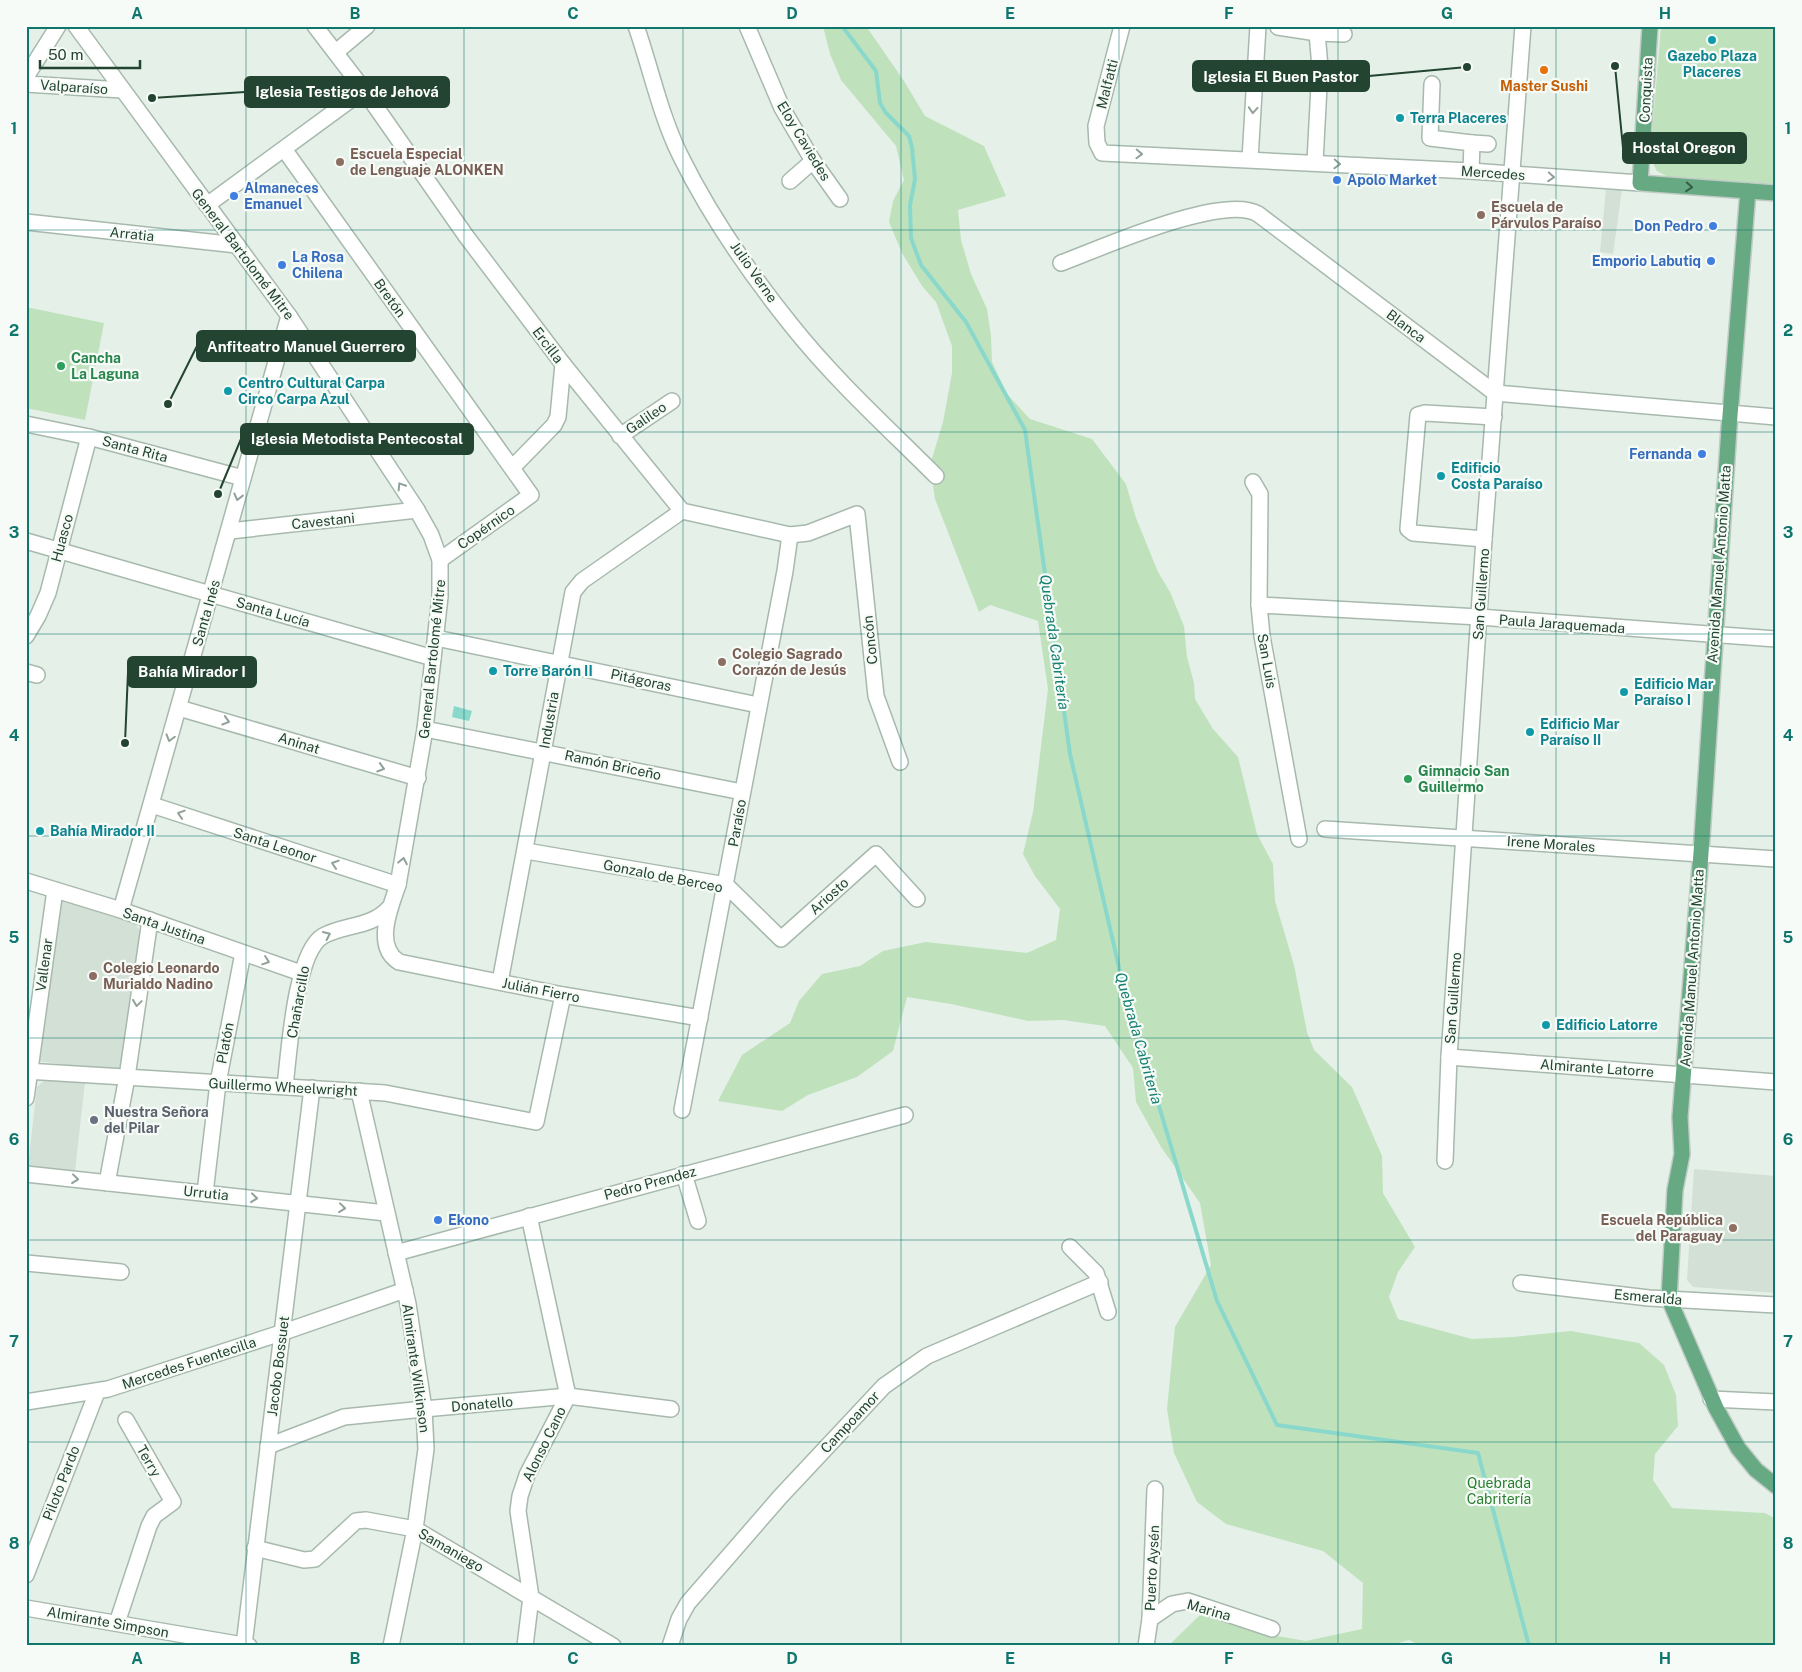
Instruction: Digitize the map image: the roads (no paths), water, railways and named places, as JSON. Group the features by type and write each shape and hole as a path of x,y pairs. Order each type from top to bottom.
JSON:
{"main road":[{"name":"Conquista","path":"1640,184 1650,26"},
{"name":"Mercedes","path":"1640,184 1776,193"},
{"name":"Avenida Manuel Antonio Matta","path":"1748,191 1730,413 1701,854 1684,1075 1680,1117 1671,1153 1675,1190 1669,1299 1711,1399 1738,1448 1756,1470 1776,1486"}],"street":[{"path":"26,77 58,26"},
{"name":"General Bartolomé Mitre","path":"76,26 289,316 417,510 431,535 440,560 440,597 426,729 398,885 389,908 386,936 388,951"},
{"name":"Ercilla","path":"315,26 364,90 466,236 563,364 682,512"},
{"path":"336,52 367,26"},
{"name":"Julio Verne","path":"636,26 652,84 680,154 709,207 792,326 861,402 936,476"},
{"name":"Eloy Caviedes","path":"747,26 782,108 813,161 840,199"},
{"name":"Malfatti","path":"1097,143 1096,126 1122,26"},
{"path":"1250,159 1258,26"},
{"name":"San Guillermo","path":"1445,1161 1449,1057 1484,539 1523,26"},
{"path":"1278,27 1317,33 1344,34"},
{"path":"1315,162 1320,67 1317,33"},
{"name":"Valparaíso","path":"26,84 122,90"},
{"path":"1432,84 1430,138 1488,144"},
{"path":"207,205 364,90"},
{"name":"Mercedes","path":"1097,143 1102,153 1315,162 1471,171 1640,184"},
{"path":"1471,171 1472,143"},
{"name":"Bretón","path":"284,149 531,495"},
{"path":"790,181 813,161"},
{"name":"Blanca","path":"1061,263 1190,216 1214,211 1246,209 1258,214 1496,392"},
{"name":"Arratia","path":"26,222 237,245"},
{"name":"Santa Inés","path":"121,910 230,531 289,316"},
{"path":"512,468 554,425 558,417 563,364"},
{"path":"1496,392 1776,417"},
{"name":"Galileo","path":"620,436 672,401"},
{"path":"1484,539 1419,535 1408,529 1413,467 1417,420 1420,413 1494,417"},
{"name":"Santa Rita","path":"26,424 88,437 243,478"},
{"name":"Huasco","path":"26,636 38,616 48,593 88,437"},
{"name":"San Luis","path":"1253,482 1260,494 1259,604 1262,636 1300,839"},
{"name":"Copérnico","path":"440,560 531,495"},
{"name":"Cavestani","path":"230,531 417,510"},
{"path":"682,512 790,536"},
{"name":"Industria","path":"500,982 573,592 576,586 682,512"},
{"name":"Concón","path":"790,536 808,533 857,514 876,696 900,762"},
{"name":"Paraíso","path":"682,1110 726,885 758,705 786,571 790,536"},
{"name":"Santa Lucía","path":"26,541 433,658"},
{"name":"Paula Jaraquemada","path":"1259,604 1479,617 1776,639"},
{"name":"Pitágoras","path":"436,638 758,705"},
{"name":"Aninat","path":"179,708 418,778"},
{"name":"Ramón Briceño","path":"426,729 742,792"},
{"name":"Santa Leonor","path":"152,805 398,885"},
{"name":"Irene Morales","path":"1325,829 1776,859"},
{"name":"Gonzalo de Berceo","path":"526,851 726,885 781,938"},
{"name":"Ariosto","path":"781,938 876,854 916,900"},
{"name":"Santa Justina","path":"26,881 121,910 301,973"},
{"name":"Vallenar","path":"26,1098 28,1071 55,890"},
{"name":"Chañarcillo","path":"284,1086 301,973 307,954 314,943 324,936 373,921 381,917 389,908"},
{"path":"107,1183 126,1077 150,920"},
{"name":"Julián Fierro","path":"388,951 399,962 563,995 700,1018"},
{"name":"Platón","path":"205,1193 218,1083 243,953"},
{"name":"Guillermo Wheelwright","path":"28,1071 385,1093 536,1122 563,995"},
{"name":"Almirante Latorre","path":"1449,1057 1776,1082"},
{"name":"Jacobo Bossuet","path":"246,1645 281,1333 312,1088"},
{"name":"Almirante Wilkinson","path":"359,1092 405,1290 424,1409 426,1449 415,1529 390,1646"},
{"name":"Pedro Prendez","path":"396,1252 905,1115"},
{"name":"Urrutia","path":"26,1174 386,1213"},
{"path":"684,1174 698,1222"},
{"name":"Alonso Cano","path":"524,1646 531,1596 518,1511 520,1496 527,1475 568,1396 529,1216"},
{"path":"1070,1247 1090,1265 1100,1282 1108,1312"},
{"path":"26,1263 121,1272"},
{"name":"Campoamor","path":"670,1646 679,1619 705,1583 780,1497 884,1386 928,1356 1100,1282"},
{"name":"Esmeralda","path":"1521,1283 1669,1299 1776,1305"},
{"name":"Mercedes Fuentecilla","path":"26,1402 97,1392 281,1333 405,1290"},
{"name":"Piloto Pardo","path":"26,1575 97,1392"},
{"name":"Donatello","path":"268,1446 344,1418 424,1409 568,1396 671,1409"},
{"path":"1711,1399 1776,1402"},
{"name":"Terry","path":"117,1623 149,1526 154,1516 173,1502 126,1420"},
{"name":"Puerto Aysén","path":"1146,1646 1150,1619 1155,1489"},
{"name":"Samaniego","path":"256,1548 304,1560 315,1559 356,1521 366,1520 415,1529 613,1646"},
{"name":"Marina","path":"1150,1619 1172,1604 1188,1601 1272,1629"},
{"name":"Almirante Simpson","path":"26,1608 117,1623 224,1644 246,1645"}],"water":[{"path":"454,706 472,711 469,721 452,717"}],"waterway":[{"name":"Quebrada Cabritería","path":"842,26 876,71 880,103 886,113 909,136 915,179 910,205 911,238 921,265 966,322 1025,430 1070,754 1123,985 1217,1301 1277,1425 1478,1453 1529,1646"}],"place":[{"name":"Gazebo Plaza Placeres","path":"1712,40"},
{"name":"Hostal Oregon","path":"1615,66"},
{"name":"Iglesia El Buen Pastor","path":"1467,67"},
{"name":"Master Sushi","path":"1544,70"},
{"name":"Iglesia Testigos de Jehová","path":"152,98"},
{"name":"Terra Placeres","path":"1400,118"},
{"name":"Escuela Especial de Lenguaje ALONKEN","path":"340,162"},
{"name":"Apolo Market","path":"1337,180"},
{"name":"Almaneces Emanuel","path":"234,196"},
{"name":"Escuela de Párvulos Paraíso","path":"1481,215"},
{"name":"Don Pedro","path":"1713,226"},
{"name":"Emporio Labutiq","path":"1711,261"},
{"name":"La Rosa Chilena","path":"282,265"},
{"name":"Cancha La Laguna","path":"61,366"},
{"name":"Centro Cultural Carpa Circo Carpa Azul","path":"228,391"},
{"name":"Anfiteatro Manuel Guerrero","path":"168,404"},
{"name":"Fernanda","path":"1702,454"},
{"name":"Edificio Costa Paraíso","path":"1441,476"},
{"name":"Iglesia Metodista Pentecostal","path":"218,494"},
{"name":"Colegio Sagrado Corazón de Jesús","path":"722,662"},
{"name":"Torre Barón II","path":"493,671"},
{"name":"Edificio Mar Paraíso I","path":"1624,692"},
{"name":"Edificio Mar Paraíso II","path":"1530,732"},
{"name":"Bahía Mirador I","path":"125,743"},
{"name":"Gimnacio San Guillermo","path":"1408,779"},
{"name":"Bahía Mirador II","path":"40,831"},
{"name":"Colegio Leonardo Murialdo Nadino","path":"93,976"},
{"name":"Edificio Latorre","path":"1546,1025"},
{"name":"Nuestra Señora del Pilar","path":"94,1120"},
{"name":"Ekono","path":"438,1220"},
{"name":"Escuela República del Paraguay","path":"1733,1228"}]}
